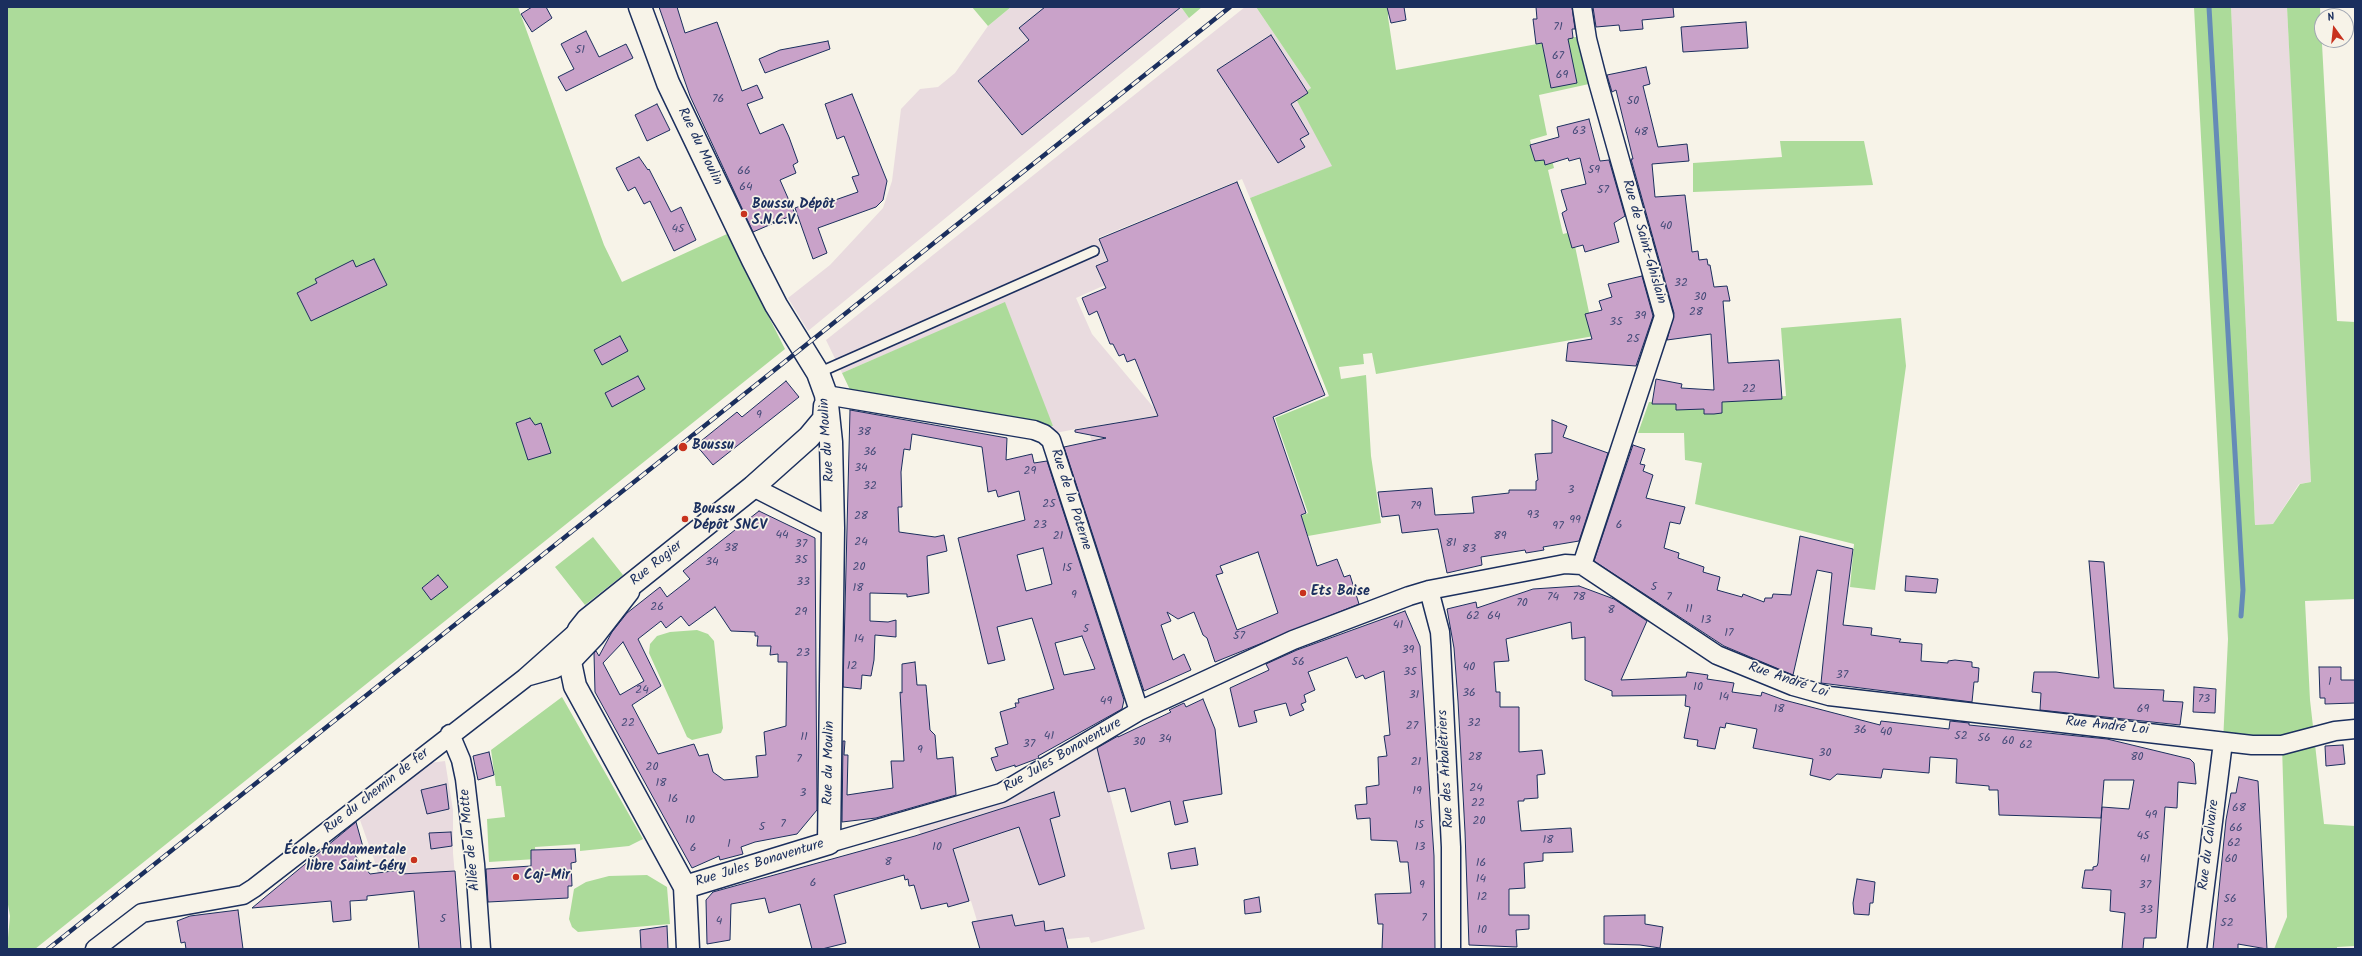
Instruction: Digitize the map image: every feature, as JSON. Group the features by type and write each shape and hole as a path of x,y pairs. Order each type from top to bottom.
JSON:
{"street":[{"name":"Rue du Moulin","path":"640,7 668,83 753,260 776,305 818,373 826,395 832,442 833,528 829,844"},
{"name":"Rue de Saint-Ghislain","path":"1582,7 1587,39 1596,75 1664,316 1582,565"},
{"name":"Rue Rogier","path":"579,630 597,611 753,487 819,428 824,419 826,395"},
{"name":"Rue de la Poterne","path":"826,395 1034,430 1044,434 1051,440 1139,712"},
{"path":"753,487 833,528"},
{"path":"1429,590 1565,564 1582,565"},
{"name":"Rue André Loi","path":"1582,565 1717,655 1793,686 1829,696 2223,742 2282,745 2335,731 2355,729"},
{"path":"524,678 568,673 624,601 639,578"},
{"name":"Rue Jules Bonaventure","path":"685,887 1001,793 1139,712 1293,640 1429,590"},
{"name":"Rue des Arbalétriers","path":"1429,590 1437,618 1441,646 1451,847 1451,949"},
{"path":"579,630 568,673 685,887 688,949"},
{"name":"Rue du chemin de fer","path":"95,949 142,913 243,895 254,888 450,734 524,678 579,630"},
{"name":"Allée de la Motte","path":"450,734 461,760 465,779 475,864 480,949"},
{"name":"Rue du Calvaire","path":"2197,949 2223,742"}],"lane":[{"path":"818,373 1094,251"}],"shaded area":[{"path":"1011,7 1181,7 1189,18 808,331 788,298 830,265 883,208 892,181 901,109 920,89 938,87 955,73 988,26"},
{"path":"1245,7 1256,7 1311,88 1296,99 1333,166 1250,198 1242,179 1098,238 1116,280 1076,298 1092,334 1160,415 1115,423 1101,468 1087,427 1055,433 1005,303 842,373 826,340"},
{"path":"2231,7 2287,7 2311,482 2299,484 2273,524 2255,525"},
{"path":"1095,737 1145,929 1091,943 1089,937 985,947 971,901 953,906 945,884 935,887 916,818 1001,793"},
{"name":"École fondamentale libre Saint-Géry","path":"445,761 453,810 453,853 461,949 430,949 424,890 380,894 377,868 360,820 429,763"}],"green space":[{"path":"7,7 518,7 604,245 622,282 727,234 785,349 35,949 7,949 10,916 7,899"},
{"path":"972,7 1011,7 988,26"},
{"path":"1181,7 1202,7 1189,18"},
{"path":"1256,7 1388,7 1388,17 1396,70 1586,35 1598,82 1539,95 1547,135 1530,140 1533,152 1549,148 1554,168 1548,170 1563,234 1572,232 1594,336 1376,374 1372,353 1363,354 1364,364 1339,367 1341,379 1366,375 1371,456 1381,523 1308,536 1301,516 1308,513 1275,418 1329,396 1250,198 1332,166 1296,99 1311,88"},
{"path":"2194,7 2231,7 2255,525 2273,524 2300,484 2311,482 2287,7 2320,7 2314,8 2314,48 2322,48 2337,321 2355,322 2355,599 2305,601 2310,700 2324,824 2355,826 2355,946 2337,947 2337,949 2274,949 2287,917 2282,745 2223,742 2228,639"},
{"path":"1780,141 1864,141 1873,185 1693,192 1693,163 1782,157"},
{"path":"1005,302 1053,426 1046,427 852,394 842,373"},
{"path":"1901,318 1906,366 1875,590 1850,587 1854,544 1695,504 1702,463 1685,460 1684,433 1638,433 1649,402 1786,396 1781,328"},
{"path":"593,537 623,575 585,605 555,567"},
{"path":"697,630 708,634 714,641 723,728 721,733 692,740 687,737 649,653 650,644 657,636 670,632"},
{"path":"562,697 643,839 629,846 580,851 580,844 535,847 536,859 489,862 487,819 505,817 501,786 496,786 491,750"},
{"path":"647,875 667,887 670,924 578,932 572,927 569,919 574,889 586,882 609,876"}],"building":[{"path":"532,7 546,7 552,18 532,32 521,14"},
{"path":"659,7 677,7 685,33 717,22 742,91 757,85 763,98 747,104 760,134 783,124 789,137 798,162 793,165 796,173 780,180 795,214 753,232 690,96"},
{"path":"1045,7 1181,7 1022,135 978,81 1029,40 1019,28"},
{"path":"1387,7 1404,7 1406,20 1391,23"},
{"path":"1536,7 1572,7 1575,29 1572,29 1573,38 1568,39 1577,83 1551,88 1542,43 1536,44 1533,19 1537,19"},
{"path":"1593,7 1673,7 1674,17 1642,20 1643,29 1620,31 1619,25 1596,27"},
{"path":"1746,22 1748,48 1683,52 1681,27"},
{"path":"586,31 599,57 626,44 633,58 566,91 558,77 574,69 561,44"},
{"path":"1271,35 1308,93 1291,104 1309,134 1300,139 1305,147 1278,163 1217,70"},
{"path":"828,41 830,49 765,73 759,59 780,50"},
{"path":"1646,67 1650,84 1643,86 1658,147 1687,144 1689,161 1652,164 1655,197 1685,195 1692,252 1698,251 1699,260 1707,259 1708,265 1710,265 1714,287 1727,286 1730,301 1723,301 1728,363 1779,360 1782,399 1722,402 1722,413 1714,414 1704,414 1704,409 1676,410 1676,404 1652,404 1656,379 1682,384 1681,388 1714,390 1711,334 1667,340 1674,313 1631,159 1633,159 1616,90 1612,92 1607,75"},
{"path":"852,94 887,181 883,200 876,207 818,228 827,253 813,259 795,208 816,200 818,206 858,192 852,177 859,175 844,136 837,139 825,104"},
{"path":"657,104 670,130 647,141 635,115"},
{"path":"1589,119 1600,161 1609,160 1625,216 1614,223 1619,242 1585,252 1583,245 1572,248 1562,213 1567,210 1561,190 1586,184 1580,158 1569,161 1568,158 1545,165 1544,160 1535,161 1530,145 1559,137 1557,127"},
{"path":"639,157 648,170 649,169 671,212 681,207 696,240 674,251 650,201 644,204 635,187 628,191 616,168"},
{"path":"1237,182 1325,395 1273,417 1306,513 1301,515 1317,566 1337,559 1344,577 1350,575 1359,604 1215,662 1207,638 1203,635 1194,612 1178,619 1167,612 1171,621 1161,625 1173,660 1184,654 1191,670 1144,691 1064,447 1106,438 1075,432 1075,430 1158,416 1135,359 1127,362 1124,354 1119,356 1113,344 1110,344 1097,311 1089,315 1082,298 1106,288 1096,266 1108,261 1099,239","holes":["1258,552 1278,613 1237,630 1216,575 1223,573 1220,566"]},
{"path":"374,259 387,285 311,321 297,293 317,283 315,279 353,260 356,267"},
{"path":"1642,276 1653,316 1636,366 1566,361 1568,343 1592,339 1585,314 1602,310 1599,301 1612,297 1608,284"},
{"path":"620,336 628,351 602,365 594,350"},
{"path":"638,376 645,389 612,407 605,393"},
{"path":"786,381 799,397 713,465 696,445 737,412 742,417"},
{"path":"850,410 1007,438 1006,460 1032,454 1034,463 1047,461 1124,700 1122,709 1038,756 1039,758 1015,767 1015,765 996,771 991,758 998,756 995,748 1008,744 1000,712 1016,707 1015,703 1019,703 1018,699 1054,689 1032,618 997,627 1005,660 988,664 958,538 1025,520 1019,491 998,497 996,490 988,492 982,447 912,434 910,450 904,449 901,472 902,507 898,507 899,532 935,537 944,535 947,551 927,556 929,593 907,597 907,594 870,593 870,621 888,622 896,620 896,637 875,635 874,660 871,676 862,675 861,689 843,687","holes":["1043,548 1052,584 1026,591 1017,555","1082,636 1095,669 1064,675 1055,643"]},
{"path":"530,418 535,425 541,423 551,453 528,460 516,423"},
{"path":"1552,420 1567,426 1563,437 1608,453 1579,541 1543,547 1544,550 1526,553 1525,550 1481,557 1482,565 1447,573 1438,529 1402,533 1399,515 1382,517 1378,492 1432,488 1435,515 1474,513 1472,497 1509,493 1509,490 1536,490 1536,481 1538,480 1535,454 1552,453"},
{"path":"1633,445 1645,449 1640,464 1645,465 1643,471 1653,475 1646,498 1685,507 1680,524 1670,522 1664,548 1679,553 1678,558 1704,567 1703,572 1720,577 1717,590 1742,597 1743,594 1764,602 1765,598 1772,598 1773,594 1791,595 1800,536 1853,549 1843,625 1872,628 1871,635 1901,639 1899,642 1922,644 1921,661 1948,663 1948,661 1955,660 1972,662 1972,667 1979,668 1978,682 1974,682 1972,702 1821,683 1832,573 1817,570 1793,675 1724,646 1594,561"},
{"path":"759,511 815,538 817,810 797,834 755,842 741,847 743,854 720,860 719,856 692,868 595,692 594,653 596,651 599,656 612,632 627,613 660,587 667,597 690,579 683,571","holes":["715,607 731,631 755,632 755,636 758,636 757,646 771,646 770,655 778,654 778,662 787,662 786,726 764,732 766,755 756,756 758,777 724,780 713,772 708,754 699,756 694,744 658,754 632,705 661,686 638,639 661,621 666,628 681,616 689,626","623,642 644,681 620,695 603,663"]},
{"path":"2089,561 2104,562 2114,688 2164,690 2163,701 2183,702 2180,725 2040,710 2041,693 2032,692 2034,672 2056,672 2099,678"},
{"path":"438,575 448,587 431,600 422,588"},
{"path":"1906,576 1938,579 1936,593 1905,591"},
{"path":"1579,586 1614,599 1647,621 1621,680 1686,677 1687,672 1708,675 1707,679 1734,683 1732,692 1761,696 1762,692 1784,700 1880,725 1881,721 1949,729 1950,721 1969,723 1969,725 2107,739 2190,759 2194,763 2196,784 2178,782 2177,808 2165,807 2156,938 2144,938 2143,949 2122,949 2125,913 2110,911 2111,890 2082,888 2085,870 2093,870 2093,867 2097,866 2098,863 2102,807 2129,809 2134,780 2104,780 2101,818 1999,815 1998,790 1989,790 1989,786 1956,783 1957,759 1930,757 1929,773 1883,769 1881,778 1837,774 1830,780 1810,775 1813,759 1753,748 1757,729 1726,723 1725,728 1720,727 1715,749 1697,746 1698,740 1684,738 1690,707 1685,706 1686,695 1612,696 1612,691 1585,680 1585,637 1572,639 1571,622 1506,639 1509,661 1494,662 1496,692 1500,692 1500,707 1519,707 1519,752 1542,750 1545,774 1537,775 1538,798 1518,801 1521,831 1571,828 1573,852 1543,853 1543,861 1524,863 1525,888 1509,889 1509,915 1529,915 1529,929 1516,930 1517,947 1469,945 1458,701 1454,648 1447,609 1476,602 1477,608 1533,589"},
{"path":"1405,611 1420,646 1434,856 1435,949 1382,949 1383,924 1378,924 1375,894 1411,893 1408,862 1400,862 1397,841 1371,840 1370,818 1357,819 1355,805 1367,804 1366,787 1379,785 1378,757 1387,756 1384,736 1390,735 1384,671 1365,679 1363,675 1356,678 1347,657 1308,672 1315,690 1304,695 1306,702 1301,704 1304,710 1290,716 1286,703 1254,711 1257,722 1239,727 1230,688 1269,670 1266,664 1297,650"},
{"path":"915,662 917,685 926,685 930,730 935,735 937,759 953,757 956,795 876,818 842,822 843,741 845,741 844,755 848,755 847,795 893,788 891,761 904,761 900,692 902,693 902,664"},
{"path":"2319,667 2341,667 2341,680 2355,680 2355,703 2325,704 2325,698 2320,698"},
{"path":"2194,687 2216,689 2215,713 2193,712"},
{"path":"1203,699 1215,729 1222,794 1183,801 1188,822 1175,825 1170,801 1131,812 1125,788 1108,792 1097,748 1118,736 1171,712 1169,710 1184,703 1186,707"},
{"path":"2343,745 2345,764 2326,766 2325,746"},
{"path":"489,752 494,775 478,780 473,756"},
{"path":"2239,777 2258,781 2267,949 2238,944 2238,949 2213,949 2226,820 2231,793 2236,793"},
{"path":"446,784 449,809 427,814 421,790"},
{"path":"1054,792 1060,816 1050,819 1065,876 1039,885 1019,827 953,849 969,901 948,907 947,903 921,909 914,885 909,886 908,879 905,880 904,875 834,895 846,943 822,949 812,949 800,904 769,913 765,898 731,904 730,940 707,944 706,900 713,892 915,836"},
{"path":"356,822 363,847 354,854 370,874 400,870 401,874 455,871 461,949 419,949 414,891 367,896 367,900 350,901 351,920 333,922 331,901 252,908"},
{"path":"451,832 452,846 431,849 429,833"},
{"path":"1195,848 1198,865 1171,869 1168,853"},
{"path":"575,849 576,862 571,863 572,886 568,886 568,898 488,902 486,869 531,866 531,850"},
{"path":"1857,879 1875,882 1873,903 1870,903 1869,915 1854,914 1853,903"},
{"path":"1259,897 1261,912 1245,914 1244,900"},
{"path":"238,910 243,949 186,949 185,942 181,943 177,921 190,916"},
{"path":"1012,915 1015,926 1044,921 1045,931 1063,928 1068,949 980,949 972,922"},
{"path":"1645,915 1645,924 1663,927 1660,948 1640,945 1604,944 1604,916"},
{"path":"667,926 668,949 641,949 640,930"}],"waterway":[{"path":"2209,7 2243,590 2241,616"}],"railway":[{"path":"48,949 1230,7"}],"place":[{"name":"Boussu Dépôt S.N.C.V.","path":"744,214"},
{"name":"Boussu","path":"683,447"},
{"name":"Boussu Dépôt SNCV","path":"685,519"},
{"name":"Ets Baise","path":"1303,593"},
{"name":"École fondamentale libre Saint-Géry","path":"414,860"},
{"name":"Caj-Mir","path":"516,877"}]}
